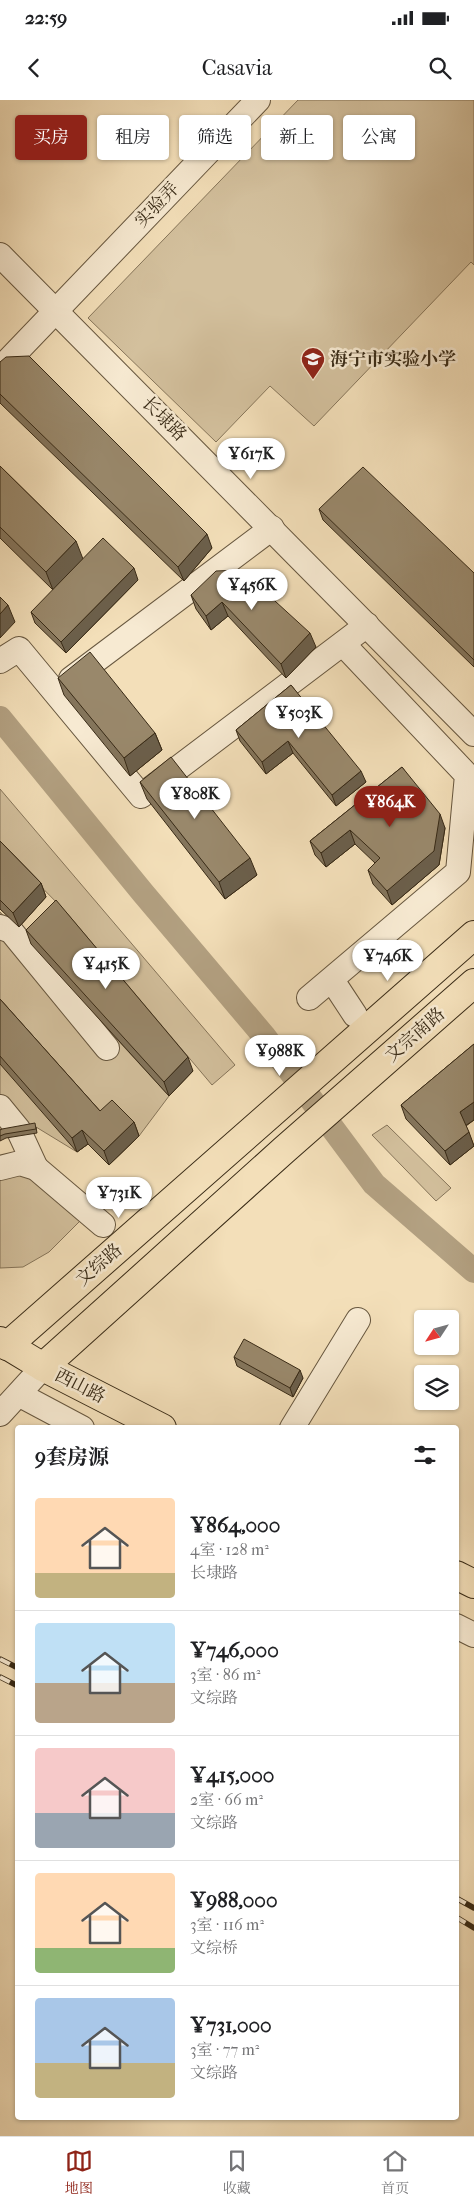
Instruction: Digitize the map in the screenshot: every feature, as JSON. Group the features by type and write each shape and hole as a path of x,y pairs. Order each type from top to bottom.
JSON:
{"main road":[{"name":"文综路","path":"4,1344 258,1125 474,935"},
{"name":"文宗南路","path":"43,1368 284,1150 474,983"},
{"name":"西山路","path":"4,1344 43,1368 156,1425"},
{"path":"459,1576 474,1584"}],"street":[{"name":"实验弄","path":"0,369 258,100"},
{"name":"长埭路","path":"0,255 57,310 474,734"},
{"path":"53,692 272,528"},
{"path":"0,661 19,649 141,796 367,625"},
{"path":"309,998 458,872 467,775 343,644"},
{"path":"0,927 11,931 107,1048"},
{"path":"332,980 355,1015"},
{"path":"0,1107 18,1129 36,1168"},
{"path":"0,1168 20,1163 36,1168 103,1225"},
{"path":"294,1425 358,1320"},
{"path":"0,1414 20,1395 43,1368"},
{"path":"20,1395 76,1425"},
{"path":"459,1628 474,1635"}],"shaded area":[{"path":"298,100 474,100 474,265 471,262 314,426 270,386 216,442 88,318 240,160 251,160 251,149 261,138 261,160 333,160 333,115 284,115"},
{"path":"0,789 235,1065 212,1085 66,912 0,845"},
{"path":"0,912 169,1096 139,1136 88,1144 77,1152 36,1127 0,1135"},
{"path":"387,1125 451,1188 436,1201 372,1135"},
{"path":"28,1175 83,1218 49,1252 23,1267 0,1268 0,1176"}],"building":[{"path":"29,356 207,534 178,567 0,394 0,362 6,357"},
{"path":"0,466 76,541 46,572 0,527"},
{"path":"363,467 474,573 474,660 319,509"},
{"path":"103,538 134,568 61,642 31,612"},
{"path":"241,570 310,633 281,664 222,602 206,616 191,595 216,571"},
{"path":"0,597 8,605 0,614"},
{"path":"90,652 155,733 124,758 58,678"},
{"path":"291,685 361,771 332,795 288,741 262,762 236,730"},
{"path":"171,757 250,858 219,882 140,782"},
{"path":"402,767 440,814 434,851 387,891 368,870 380,858 350,830 321,853 310,841"},
{"path":"0,841 41,883 13,913 0,900"},
{"path":"56,900 188,1057 164,1082 26,930"},
{"path":"0,999 100,1111 112,1100 134,1122 104,1151 82,1130 72,1138 0,1056"},
{"path":"474,1044 474,1102 460,1112 469,1132 445,1151 401,1105"},
{"path":"35,1123 36,1129 0,1136 0,1130 2,1129"},
{"path":"244,1339 300,1370 290,1388 234,1357"}],"waterway":[{"path":"0,718 143,893 264,1036 374,1184 474,1271"}],"railway":[{"path":"0,1659 15,1666"},
{"path":"0,1677 15,1684"},
{"path":"459,1900 474,1908"},
{"path":"459,1919 474,1928"}],"place":[{"name":"海宁市实验小学","path":"313,380"}]}
